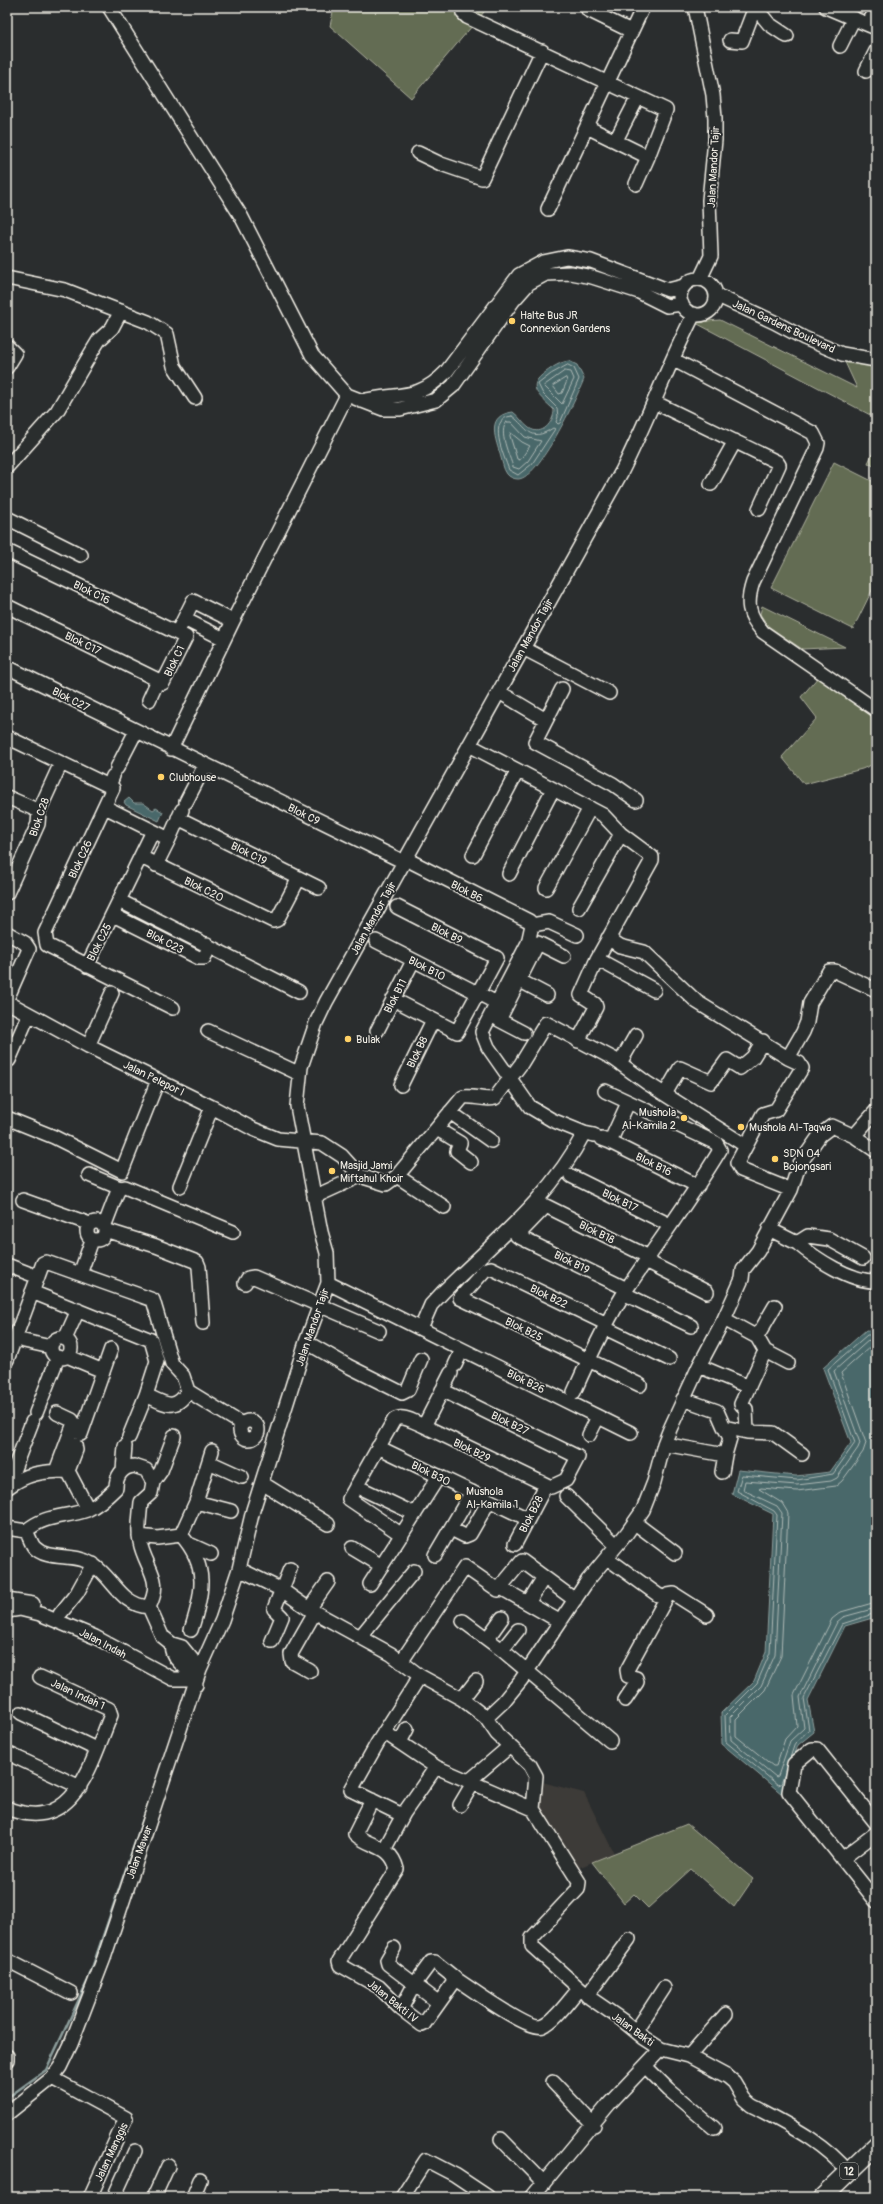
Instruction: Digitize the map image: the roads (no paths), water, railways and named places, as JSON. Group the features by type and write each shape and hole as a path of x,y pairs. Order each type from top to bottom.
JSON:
{"highway":[{"name":"12","path":"823,2197 876,2146"},
{"name":"12","path":"832,2197 876,2157"}],"street":[{"path":"109,7 241,216 312,355 347,395 383,409 400,409 436,400 453,386 512,301 529,283 546,274 571,273 592,277 639,292 667,306 682,304"},
{"path":"465,7 463,13 467,18 542,51 666,110 636,184"},
{"path":"590,7 588,10 631,31"},
{"path":"548,209 587,127 606,82 643,7"},
{"name":"Jalan Mandor Tajir","path":"695,7 713,95 715,118 715,140 709,200 712,256 700,279"},
{"path":"730,40 742,40 755,7 769,24 787,36"},
{"path":"826,7 872,26 876,10"},
{"path":"840,46 854,18"},
{"path":"418,153 441,164 482,178 542,51"},
{"path":"866,71 876,51"},
{"path":"616,140 638,97"},
{"path":"587,127 648,157"},
{"path":"361,401 410,395 435,383 446,372 519,275 543,262 567,257 591,261 668,290 684,286 694,279 700,279 711,284 716,295 716,301 711,309 703,314 694,314 682,304 681,292 684,286"},
{"path":"7,278 65,290 148,322 163,330 167,334 174,366 195,398"},
{"name":"Jalan Gardens Boulevard","path":"716,295 774,322 804,338 842,354 876,360"},
{"path":"7,467 57,411 95,346 112,328 120,311"},
{"name":"Jalan Mandor Tajir","path":"239,1570 274,1443 306,1342 328,1283 327,1253 314,1197 297,1106 300,1074 311,1038 326,1002 622,471 654,402 673,354 694,314"},
{"path":"7,346 14,351 11,362"},
{"path":"674,360 813,432 818,443 817,448 753,582 748,601 749,608 756,624 763,632 876,710"},
{"path":"171,748 224,639 347,395"},
{"path":"654,402 773,460 778,465 759,510"},
{"path":"711,484 735,441"},
{"path":"7,518 81,555"},
{"name":"Blok C16","path":"7,551 177,633"},
{"name":"Blok C1","path":"149,700 158,680 164,683 186,638 177,633 193,601 233,621"},
{"name":"Blok C17","path":"7,606 158,680"},
{"path":"184,619 224,639"},
{"path":"523,648 609,693"},
{"name":"Blok C27","path":"7,667 171,748"},
{"path":"562,689 535,738 537,745 613,784 636,800"},
{"path":"499,692 546,720"},
{"path":"7,737 61,764 113,777 136,731"},
{"path":"469,745 517,772 590,808 611,821 621,834 650,854 652,860 608,938 581,995 595,1004 596,1007 578,1041"},
{"name":"Blok C9","path":"171,748 405,861"},
{"name":"Blok C28","path":"7,893 38,824 39,811 61,764"},
{"path":"156,865 205,765"},
{"path":"473,855 517,772"},
{"name":"Blok C26","path":"87,966 47,945 45,933 113,788 113,777"},
{"path":"509,874 553,789"},
{"path":"7,797 39,811"},
{"path":"104,806 169,839"},
{"path":"546,888 590,808"},
{"name":"Blok C19","path":"182,810 299,878 319,888"},
{"name":"Blok C25","path":"153,831 87,966 174,1008"},
{"path":"579,908 621,834"},
{"name":"Blok C20","path":"141,857 267,920 277,920 299,878"},
{"name":"Blok B6","path":"405,861 530,923"},
{"name":"Blok C23","path":"120,901 299,992"},
{"name":"Blok B9","path":"397,907 498,958 478,994"},
{"name":"Blok C23","path":"113,915 199,958 204,958 208,952 209,948 207,944"},
{"path":"524,1033 499,1020 528,944 530,923 549,922 577,935"},
{"path":"7,933 25,943 29,949 7,999"},
{"path":"608,938 620,946 644,952 697,1002 800,1064 802,1068 776,1110 763,1114 737,1163 741,1170 791,1190"},
{"name":"Blok B10","path":"376,941 496,1003"},
{"path":"496,1003 515,978 538,943 564,956"},
{"path":"597,959 654,990"},
{"name":"Blok B11","path":"377,1031 413,961"},
{"path":"788,1058 805,1027 810,1002 829,971 835,971 876,990"},
{"path":"515,978 547,995"},
{"path":"88,1046 112,993"},
{"path":"393,999 457,1032 478,994"},
{"name":"Jalan Pelepor I","path":"7,1002 88,1046 212,1107 253,1129 278,1140 322,1143 337,1152 360,1176"},
{"name":"Blok B16","path":"496,1003 482,1032 488,1047 530,1107 552,1120 597,1137 698,1186"},
{"path":"9,1060 29,1014"},
{"name":"Blok B8","path":"401,1085 433,1020"},
{"path":"314,1197 360,1176 386,1184 397,1176 463,1097 470,1095 490,1100 495,1098 511,1078 546,1022 620,1063 637,1077 746,1146"},
{"path":"208,1031 300,1074"},
{"path":"620,1063 636,1035"},
{"path":"665,1094 680,1068 711,1082 727,1060 740,1068 753,1057 763,1041"},
{"path":"7,1118 54,1137 122,1171 158,1080"},
{"path":"574,1392 588,1360 626,1291 698,1186 720,1150 716,1143 605,1092"},
{"path":"92,1240 102,1239 105,1228 160,1095"},
{"path":"421,1328 431,1305 544,1192 572,1156 597,1137 628,1103"},
{"path":"180,1186 212,1107"},
{"path":"854,1136 876,1111"},
{"path":"450,1112 491,1141"},
{"path":"486,1718 503,1702 545,1646 559,1621 616,1545 635,1523 649,1499 664,1444 683,1399 724,1319 742,1278 743,1270 758,1252 791,1190 799,1166 820,1135 828,1128 835,1127 854,1136 876,1151"},
{"path":"437,1129 460,1143 457,1151 471,1162"},
{"path":"89,1175 233,1232"},
{"path":"397,1176 444,1207"},
{"name":"Blok B17","path":"571,1176 670,1225"},
{"path":"23,1200 90,1224 99,1222 105,1228 197,1262 199,1266 203,1323"},
{"name":"Blok B18","path":"517,1236 546,1206 706,1292"},
{"path":"90,1224 86,1232 92,1240"},
{"path":"769,1229 797,1243 817,1260 863,1280 876,1280"},
{"name":"Blok B19","path":"517,1236 626,1291 691,1326"},
{"path":"797,1243 808,1236 816,1236 829,1239 863,1258"},
{"path":"80,1274 92,1240"},
{"path":"7,1360 44,1262 153,1300 172,1364 183,1376 188,1391 242,1424 248,1421 256,1424 258,1430 256,1435 274,1443"},
{"path":"7,1265 38,1277"},
{"name":"Blok B22","path":"460,1298 486,1269 491,1268 669,1359"},
{"path":"244,1283 248,1278 254,1277 321,1304 379,1331"},
{"name":"Blok B26","path":"328,1283 631,1433"},
{"path":"32,1292 150,1339 153,1342 157,1361 146,1395 127,1441 123,1470"},
{"name":"Blok B25","path":"460,1298 640,1385"},
{"path":"757,1337 775,1306"},
{"path":"7,1488 58,1354 71,1347 65,1339 78,1310"},
{"path":"724,1319 757,1337 765,1351 788,1362"},
{"path":"15,1339 103,1371"},
{"path":"306,1342 348,1366 402,1393 408,1390 421,1359"},
{"path":"81,1434 111,1349"},
{"path":"424,1426 462,1350"},
{"path":"747,1432 746,1409 741,1404 765,1351"},
{"path":"157,1361 172,1364"},
{"path":"700,1366 750,1387"},
{"name":"Blok B27","path":"442,1390 578,1457 566,1480 551,1487 546,1485"},
{"path":"146,1395 167,1405 176,1404 182,1400 188,1391"},
{"path":"683,1399 717,1411 730,1438 722,1472"},
{"path":"57,1413 74,1421 67,1442 62,1471 88,1509"},
{"name":"Blok B29","path":"378,1447 394,1420 398,1417 404,1417 546,1485"},
{"path":"589,1435 598,1417"},
{"path":"724,1427 747,1432 776,1434 802,1454"},
{"path":"149,1607 153,1600 155,1584 153,1572 141,1546 139,1536 141,1502 151,1493 153,1482 161,1471 174,1436"},
{"path":"664,1444 725,1455"},
{"path":"378,1447 349,1499 402,1534"},
{"name":"Blok B30","path":"378,1447 528,1519"},
{"path":"191,1630 199,1605 202,1581 200,1564 185,1539 211,1456 242,1477"},
{"path":"7,1528 26,1531 37,1522 47,1518 88,1509 116,1488 118,1476 123,1470 134,1466 142,1468 148,1473 153,1482"},
{"path":"7,1488 17,1480 32,1473 62,1471"},
{"path":"370,1584 440,1476"},
{"path":"262,1483 328,1524"},
{"name":"Blok B28","path":"515,1544 546,1485"},
{"path":"356,1486 415,1514"},
{"path":"435,1555 472,1492"},
{"path":"566,1496 616,1545"},
{"path":"451,1529 465,1536 470,1534 489,1501"},
{"path":"196,1502 231,1511"},
{"path":"635,1523 675,1553"},
{"path":"26,1531 34,1547 41,1553 49,1556 78,1557 93,1564 101,1570 125,1598 140,1606 149,1607"},
{"path":"139,1536 185,1539 211,1554"},
{"path":"352,1548 382,1566"},
{"path":"606,1558 658,1595 666,1598"},
{"path":"501,1588 522,1561 575,1600"},
{"path":"60,1614 77,1593 93,1564"},
{"path":"401,1662 464,1568 494,1588 498,1590 501,1588 559,1621"},
{"path":"272,1641 282,1617 274,1609 290,1569"},
{"path":"239,1570 282,1590 312,1610 401,1662 420,1676 462,1699 486,1718 510,1746 530,1765 536,1776 533,1809 436,1767 384,1732"},
{"name":"Jalan Mawar","path":"7,2114 52,2078 60,2067 85,2010 198,1678 222,1620 239,1570"},
{"path":"360,1637 414,1571"},
{"path":"528,1603 544,1576"},
{"path":"310,1671 292,1661 291,1654 312,1610 328,1582"},
{"path":"625,1700 637,1682 636,1678 628,1676 627,1670 666,1598 670,1594 674,1594 707,1615"},
{"path":"7,1600 23,1602 60,1614 99,1632 151,1662 155,1662"},
{"path":"149,1607 162,1636 172,1644 182,1647 198,1678"},
{"name":"Jalan Indah","path":"7,1611 20,1609 40,1614 95,1637 173,1679 198,1678"},
{"path":"487,1639 502,1618"},
{"path":"463,1622 527,1670 544,1687 610,1741"},
{"path":"502,1650 518,1630"},
{"path":"404,1814 398,1813 351,1790 384,1732 420,1676"},
{"name":"Jalan Indah 1","path":"40,1677 109,1708 111,1715 96,1749"},
{"path":"462,1699 476,1681"},
{"path":"7,1808 22,1813 37,1814 51,1811 69,1801 80,1787 96,1749 21,1713"},
{"path":"400,1742 407,1729"},
{"path":"460,1806 471,1782 510,1746"},
{"path":"876,1823 817,1749 812,1749 796,1762 789,1792 876,1901"},
{"path":"7,1753 80,1787"},
{"path":"372,1800 355,1834 384,1850 404,1814 436,1767"},
{"name":"Jalan Bakti","path":"533,1809 579,1882 578,1889 532,1938 530,1942 532,1946 583,1992 661,2049 689,2056 728,2077 734,2082 744,2099 751,2105 821,2146 839,2161 848,2172"},
{"path":"842,1858 876,1833"},
{"name":"Jalan Bakti IV","path":"384,1850 391,1856 397,1869 338,1963 379,1987 401,2009 423,2025 456,1979"},
{"path":"401,2009 414,1985 431,1962 435,1962 456,1979 509,2014 534,2027 542,2027 583,1992 629,1939"},
{"path":"394,1948 388,1960 388,1964 439,2003"},
{"path":"7,1960 71,1993"},
{"path":"636,2031 664,1988"},
{"path":"689,2056 726,2014"},
{"path":"532,2197 594,2125 609,2104 661,2049"},
{"path":"645,2066 669,2090 714,2128"},
{"name":"Jalan Manggis","path":"52,2078 126,2118 90,2197"},
{"path":"553,2082 594,2125"},
{"path":"501,2139 544,2183"},
{"path":"114,2197 135,2151"},
{"path":"402,2197 426,2160 454,2175 488,2197"},
{"path":"154,2197 168,2166"},
{"path":"193,2197 200,2180"}],"water":[{"path":"569,361 577,365 584,379 566,419 536,466 527,475 518,479 512,478 504,470 496,440 494,427 496,422 499,417 513,412 529,428 538,431 546,427 552,419 554,410 536,391 536,382 539,377 551,368"},
{"path":"129,798 134,803 143,803 153,810 156,808 163,812 159,821 126,805 124,802"},
{"path":"866,1330 876,1331 876,1617 845,1626 808,1700 814,1732 798,1745 782,1794 722,1744 721,1713 754,1681 766,1652 773,1514 732,1494 738,1470 796,1476 830,1472 851,1443 823,1368"}],"waterway":[{"path":"7,2098 46,2070 88,1980 156,1781"}],"place":[{"name":"Halte Bus JR Connexion Gardens","path":"512,321"},
{"name":"Clubhouse","path":"161,777"},
{"name":"Bulak","path":"348,1039"},
{"name":"Mushola Al-Kamila 2","path":"684,1118"},
{"name":"Mushola Al-Taqwa","path":"741,1127"},
{"name":"SDN 04 Bojongsari","path":"775,1159"},
{"name":"Masjid Jami Miftahul Khoir","path":"332,1171"},
{"name":"Mushola Al-Kamila 1","path":"458,1497"}]}
